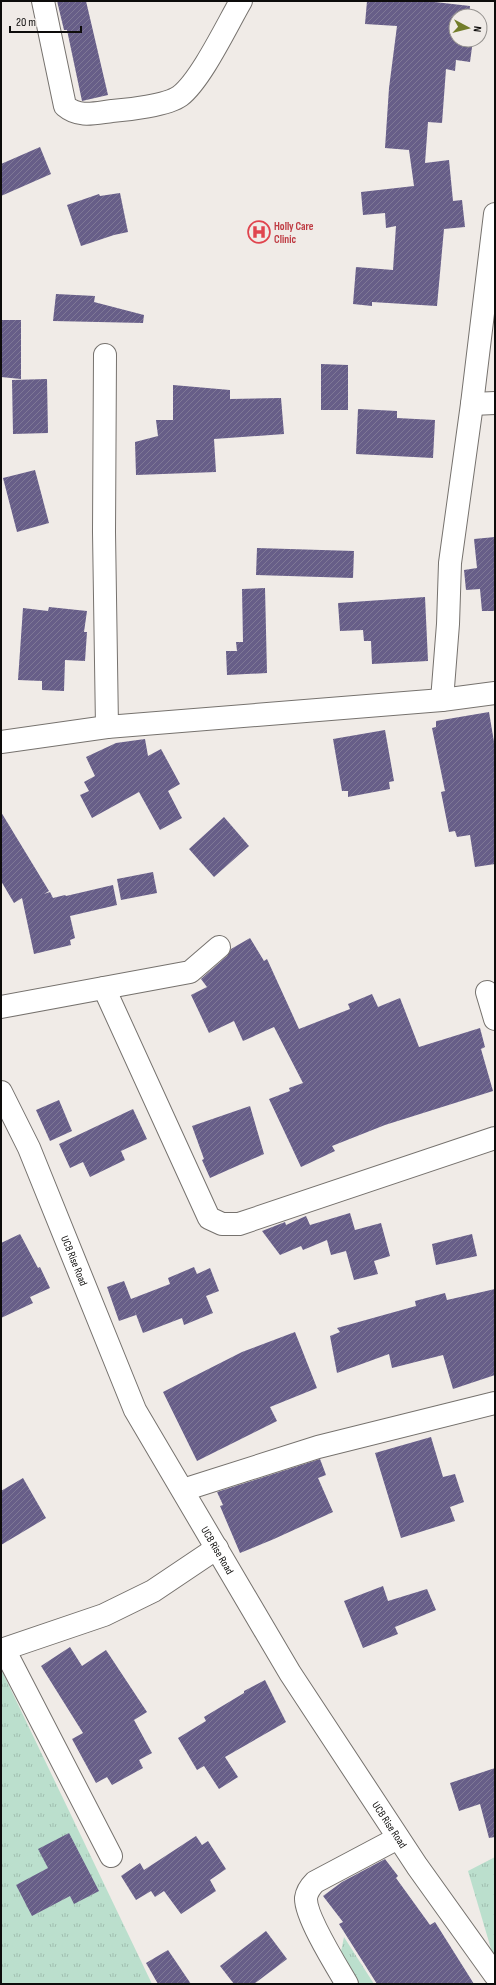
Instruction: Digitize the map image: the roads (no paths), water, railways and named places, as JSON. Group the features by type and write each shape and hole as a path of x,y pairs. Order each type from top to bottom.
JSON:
{"street":[{"path":"43,1 65,106 72,112 85,115 138,108 179,96 204,66 241,1"},
{"path":"442,700 448,624 450,563 472,404 495,214"},
{"path":"105,355 104,532 107,726"},
{"path":"472,404 495,403"},
{"path":"1,742 107,726 442,700 495,693"},
{"path":"1,1007 190,972 219,947"},
{"path":"104,988 209,1218 222,1224 239,1224 495,1138"},
{"path":"487,992 495,1019"},
{"name":"UCB Rise Road","path":"1,1092 29,1148 135,1410 290,1673 398,1838 495,1975"},
{"path":"183,1490 318,1447 495,1403"},
{"path":"111,1856 3,1649 104,1615 153,1591 217,1548"},
{"path":"347,1984 315,1928 306,1899 309,1889 315,1882 398,1838"}],"place":[{"name":"Holly Care Clinic","path":"259,232"}]}
